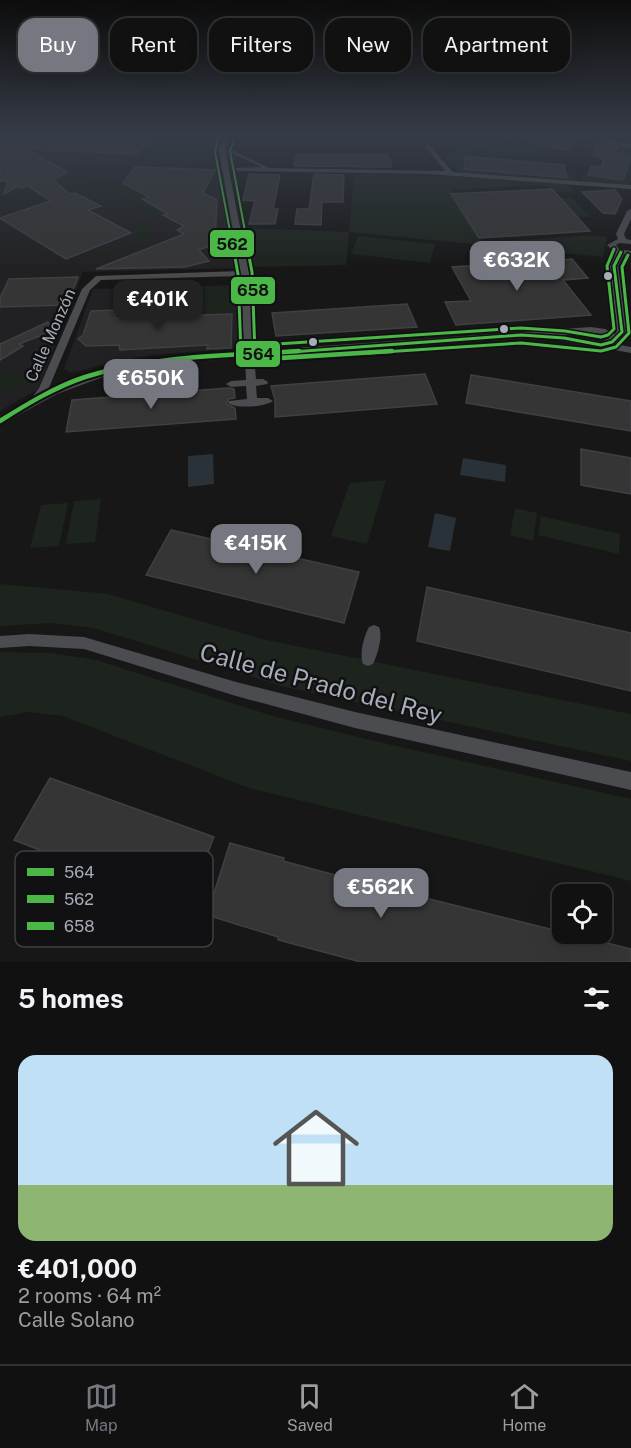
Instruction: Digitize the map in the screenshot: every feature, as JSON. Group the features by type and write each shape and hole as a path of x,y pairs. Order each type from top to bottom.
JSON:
{"street":[{"path":"229,181 245,276 252,402"},
{"path":"546,181 631,187"},
{"path":"628,242 621,234 631,211"},
{"path":"601,345 622,333 614,266 626,253 614,249 611,245 628,242"},
{"name":"Calle Monzón","path":"36,398 44,389 86,289 99,278 111,276 245,276"},
{"path":"0,421 36,398 85,377 114,368 147,362 249,357 591,330 621,319"},
{"path":"591,330 631,345"},
{"path":"590,343 586,337 591,330"},
{"path":"520,335 564,338 631,350"},
{"path":"231,384 263,382"},
{"path":"233,403 268,401"},
{"path":"368,659 374,631"},
{"name":"Calle de Prado del Rey","path":"0,642 50,640 84,643 236,689 355,720 631,781"}],"shaded area":[{"path":"0,181 219,181 235,268 83,272 38,389 0,411"},
{"path":"66,181 104,181 125,183 149,197 143,200 169,213 164,215 166,217 158,219 110,192 99,190 80,181 71,184"},
{"path":"353,181 515,181 569,185 574,191 554,192 547,186 535,185 451,190 455,194 572,198 591,217 468,221 478,238 485,242 593,235 607,237 603,257 349,232"},
{"path":"582,181 631,181 631,183 624,185"},
{"path":"147,220 153,226 152,234 145,241 107,256 96,253 136,237 140,231 132,226"},
{"path":"248,228 349,232 346,265 251,267"},
{"path":"358,236 435,244 430,263 351,254"},
{"path":"237,285 239,348 152,355 112,362 72,373 64,369 93,289"},
{"path":"233,287 232,312 125,316 131,290"},
{"path":"10,369 32,379 14,391 0,384 0,375"},
{"path":"213,454 214,484 188,487 188,456"},
{"path":"463,458 506,465 505,482 460,475"},
{"path":"386,480 367,544 331,536 350,483"},
{"path":"101,499 95,542 66,544 74,501"},
{"path":"68,503 59,546 30,548 41,505"},
{"path":"515,508 537,513 533,541 510,535"},
{"path":"435,513 456,518 450,551 428,547"},
{"path":"541,516 620,534 619,554 538,535"},
{"path":"0,584 108,594 262,639 631,714 631,761 285,687 94,628 52,623 0,626"},
{"path":"0,652 50,653 96,660 276,717 631,799 631,881 249,788 63,716 29,712 0,717"}],"building":[{"path":"0,181 54,181 70,194 75,193 101,206 88,210 131,233 66,259 0,218 51,201 28,186 21,188 18,186 4,194 8,181"},
{"path":"125,181 209,181 203,193 217,200 215,244 199,250 209,261 185,267 96,269 184,234 177,230 184,226 163,215 168,214 142,199 149,197 123,183"},
{"path":"247,181 279,181 273,209 278,209 275,224 249,224 255,201 243,200"},
{"path":"313,181 344,181 343,202 322,202 321,225 295,224 297,209 309,209"},
{"path":"552,189 590,231 479,238 451,194"},
{"path":"615,190 622,199 615,214 603,213 582,192"},
{"path":"572,259 588,278 563,280 591,315 456,325 445,302 471,301 452,267"},
{"path":"78,277 67,305 0,307 0,298 9,279"},
{"path":"407,304 417,327 276,336 272,313"},
{"path":"118,310 115,318 232,314 231,348 207,349 208,345 120,350 119,345 86,346 78,339 83,335 91,311"},
{"path":"48,322 55,330 19,344 23,346 0,360 0,344"},
{"path":"425,374 437,404 275,417 275,400 271,386"},
{"path":"471,375 631,401 631,431 466,403"},
{"path":"234,389 235,398 229,399 226,404 235,408 236,419 66,432 72,400"},
{"path":"581,449 631,458 631,494 581,485"},
{"path":"171,530 359,572 344,623 146,575"},
{"path":"427,587 631,633 631,691 417,641"},
{"path":"50,778 214,837 208,851 42,851 14,840"},
{"path":"230,843 284,858 283,861 361,882 552,929 552,944 611,944 631,949 631,962 361,962 278,940 278,937 213,917 213,896"}],"transit line":[{"name":"562","path":"220,181 238,274 241,353"},
{"name":"658","path":"235,181 252,272 255,353"},
{"name":"658","path":"248,346 521,328 565,331 601,337 608,335 614,329 607,266 614,249"},
{"name":"564","path":"0,421 36,398 85,377 147,362 521,335 564,338 601,345 612,342 622,332 614,266 621,252"},
{"name":"562","path":"248,360 521,343 609,350 616,347 629,333 622,267 628,255"}]}
